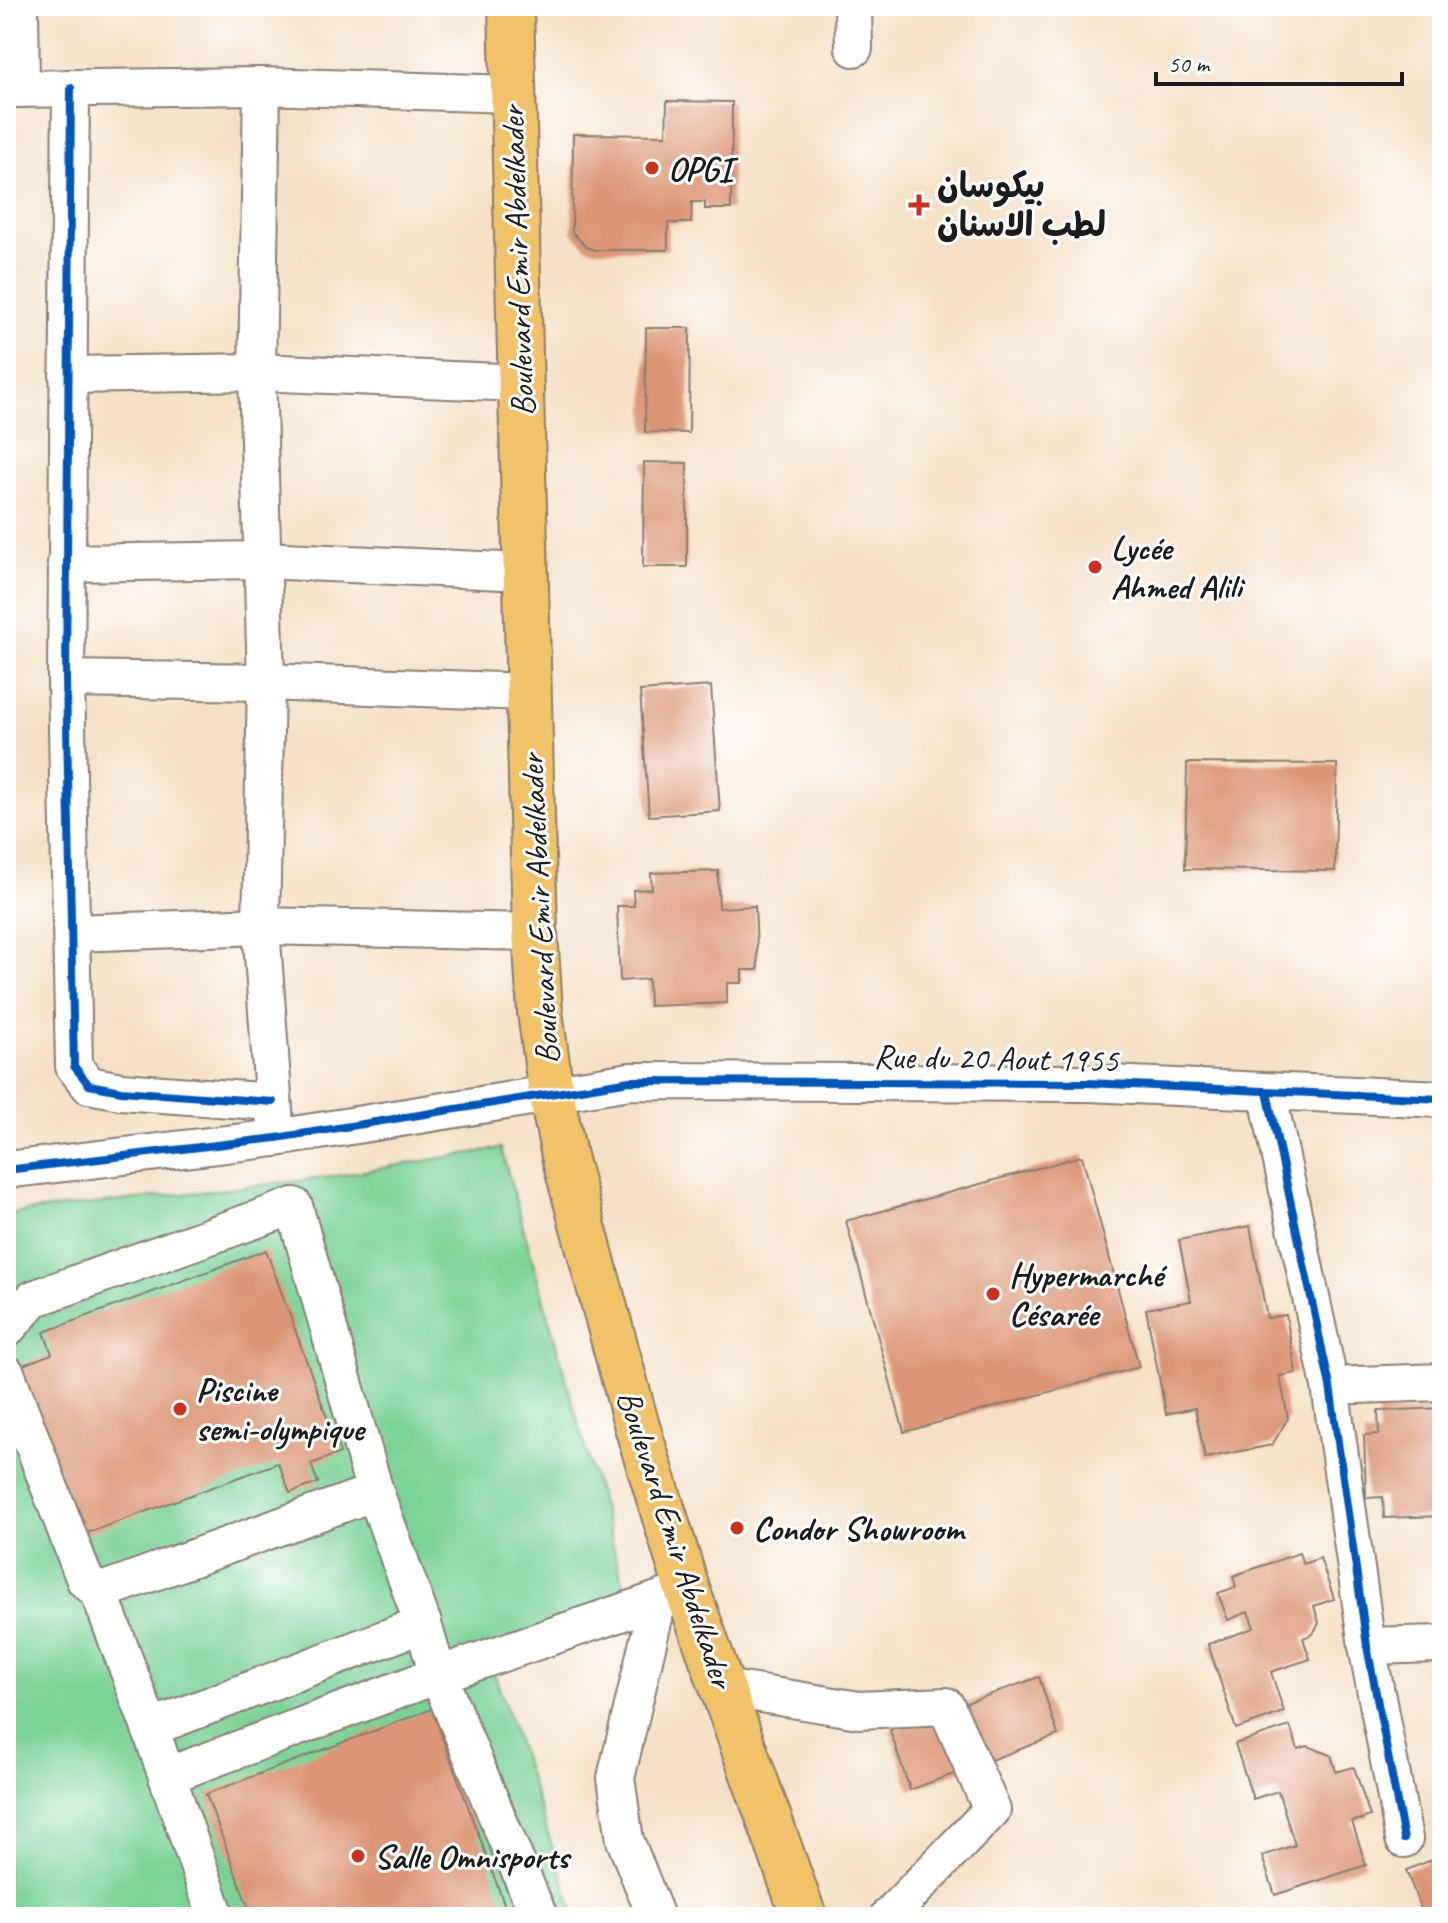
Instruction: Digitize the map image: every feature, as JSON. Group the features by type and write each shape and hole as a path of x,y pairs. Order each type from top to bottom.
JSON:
{"main road":[{"name":"Boulevard Emir Abdelkader","path":"511,6 535,932 540,1012 551,1093 565,1160 636,1423 673,1594 724,1688 804,1917"}],"street":[{"path":"20,6 13,89 262,86 512,94"},
{"path":"853,6 854,48"},
{"path":"262,86 257,372 266,682 261,926 276,1138"},
{"path":"71,88 66,679 74,1066 89,1085 121,1091 273,1102"},
{"path":"68,375 257,372 522,383"},
{"path":"66,563 262,560 525,572"},
{"path":"66,679 266,682 528,692"},
{"path":"73,933 261,926 535,932"},
{"name":"Rue du 20 Aout 1955","path":"6,1170 276,1138 630,1081 1088,1083 1442,1099"},
{"path":"1267,1092 1330,1386 1367,1646 1404,1839"},
{"path":"6,1330 33,1299 294,1206 375,1492 423,1624 438,1675 539,1917"},
{"path":"6,1373 85,1580 99,1592 216,1917"},
{"path":"1330,1386 1442,1382"},
{"path":"99,1592 375,1492"},
{"path":"167,1776 438,1675 673,1594"},
{"path":"656,1917 625,1840 616,1778 673,1594"},
{"path":"150,1728 423,1624"},
{"path":"1367,1646 1442,1644"},
{"path":"724,1688 859,1710 946,1706 992,1810 888,1917"}],"green space":[{"path":"501,1148 626,1592 494,1672 576,1917 6,1917 6,1214 323,1178"}],"building":[{"name":"OPGI","path":"667,101 732,102 731,209 705,209 705,202 692,202 691,223 668,223 668,250 595,250 586,247 572,232 573,134 666,135"},
{"path":"646,328 690,328 689,433 645,432"},
{"path":"644,462 687,463 687,567 643,567"},
{"path":"711,686 720,811 649,816 640,691"},
{"path":"1187,763 1337,764 1335,871 1185,869"},
{"path":"718,871 719,908 755,906 758,970 742,970 742,983 727,983 727,1003 649,1006 648,979 620,981 617,906 634,906 633,890 652,889 651,873"},
{"name":"Hypermarché Césarée","path":"1082,1156 1139,1367 904,1432 846,1221"},
{"path":"1250,1226 1267,1318 1286,1315 1296,1373 1280,1376 1288,1418 1272,1445 1205,1458 1195,1408 1166,1414 1146,1309 1191,1301 1179,1240"},
{"name":"Piscine semi-olympique","path":"266,1250 340,1453 311,1464 318,1483 290,1493 278,1463 82,1535 20,1366 52,1354 44,1332"},
{"path":"1442,1408 1442,1516 1384,1518 1383,1497 1366,1498 1364,1435 1379,1434 1378,1411"},
{"path":"1299,1553 1303,1564 1320,1558 1334,1599 1314,1606 1319,1623 1313,1634 1303,1638 1310,1659 1271,1672 1284,1712 1236,1729 1208,1644 1254,1628 1248,1612 1228,1620 1218,1593 1236,1587 1233,1576"},
{"path":"1039,1677 1058,1735 910,1790 890,1730"},
{"name":"Salle Omnisports","path":"432,1709 509,1917 252,1917 206,1794"},
{"path":"1290,1726 1298,1749 1308,1746 1331,1755 1336,1772 1354,1767 1370,1816 1352,1822 1366,1865 1275,1895 1262,1856 1295,1845 1278,1791 1253,1799 1235,1744"},
{"path":"1442,1856 1442,1917 1424,1917 1406,1870"}],"cycle path":[{"path":"71,88 66,679 74,1066 89,1085 121,1091 273,1102"},
{"path":"6,1170 276,1138 630,1081 1088,1083 1442,1099"},
{"path":"1267,1092 1330,1386 1367,1646 1404,1839"}],"place":[{"name":"OPGI","path":"652,168"},
{"name":"بيكوسان لطب الاسنان","path":"919,205"},
{"name":"Lycée Ahmed Alili","path":"1095,567"},
{"name":"Hypermarché Césarée","path":"993,1294"},
{"name":"Piscine semi-olympique","path":"180,1409"},
{"name":"Condor Showroom","path":"737,1528"},
{"name":"Salle Omnisports","path":"358,1856"}]}
